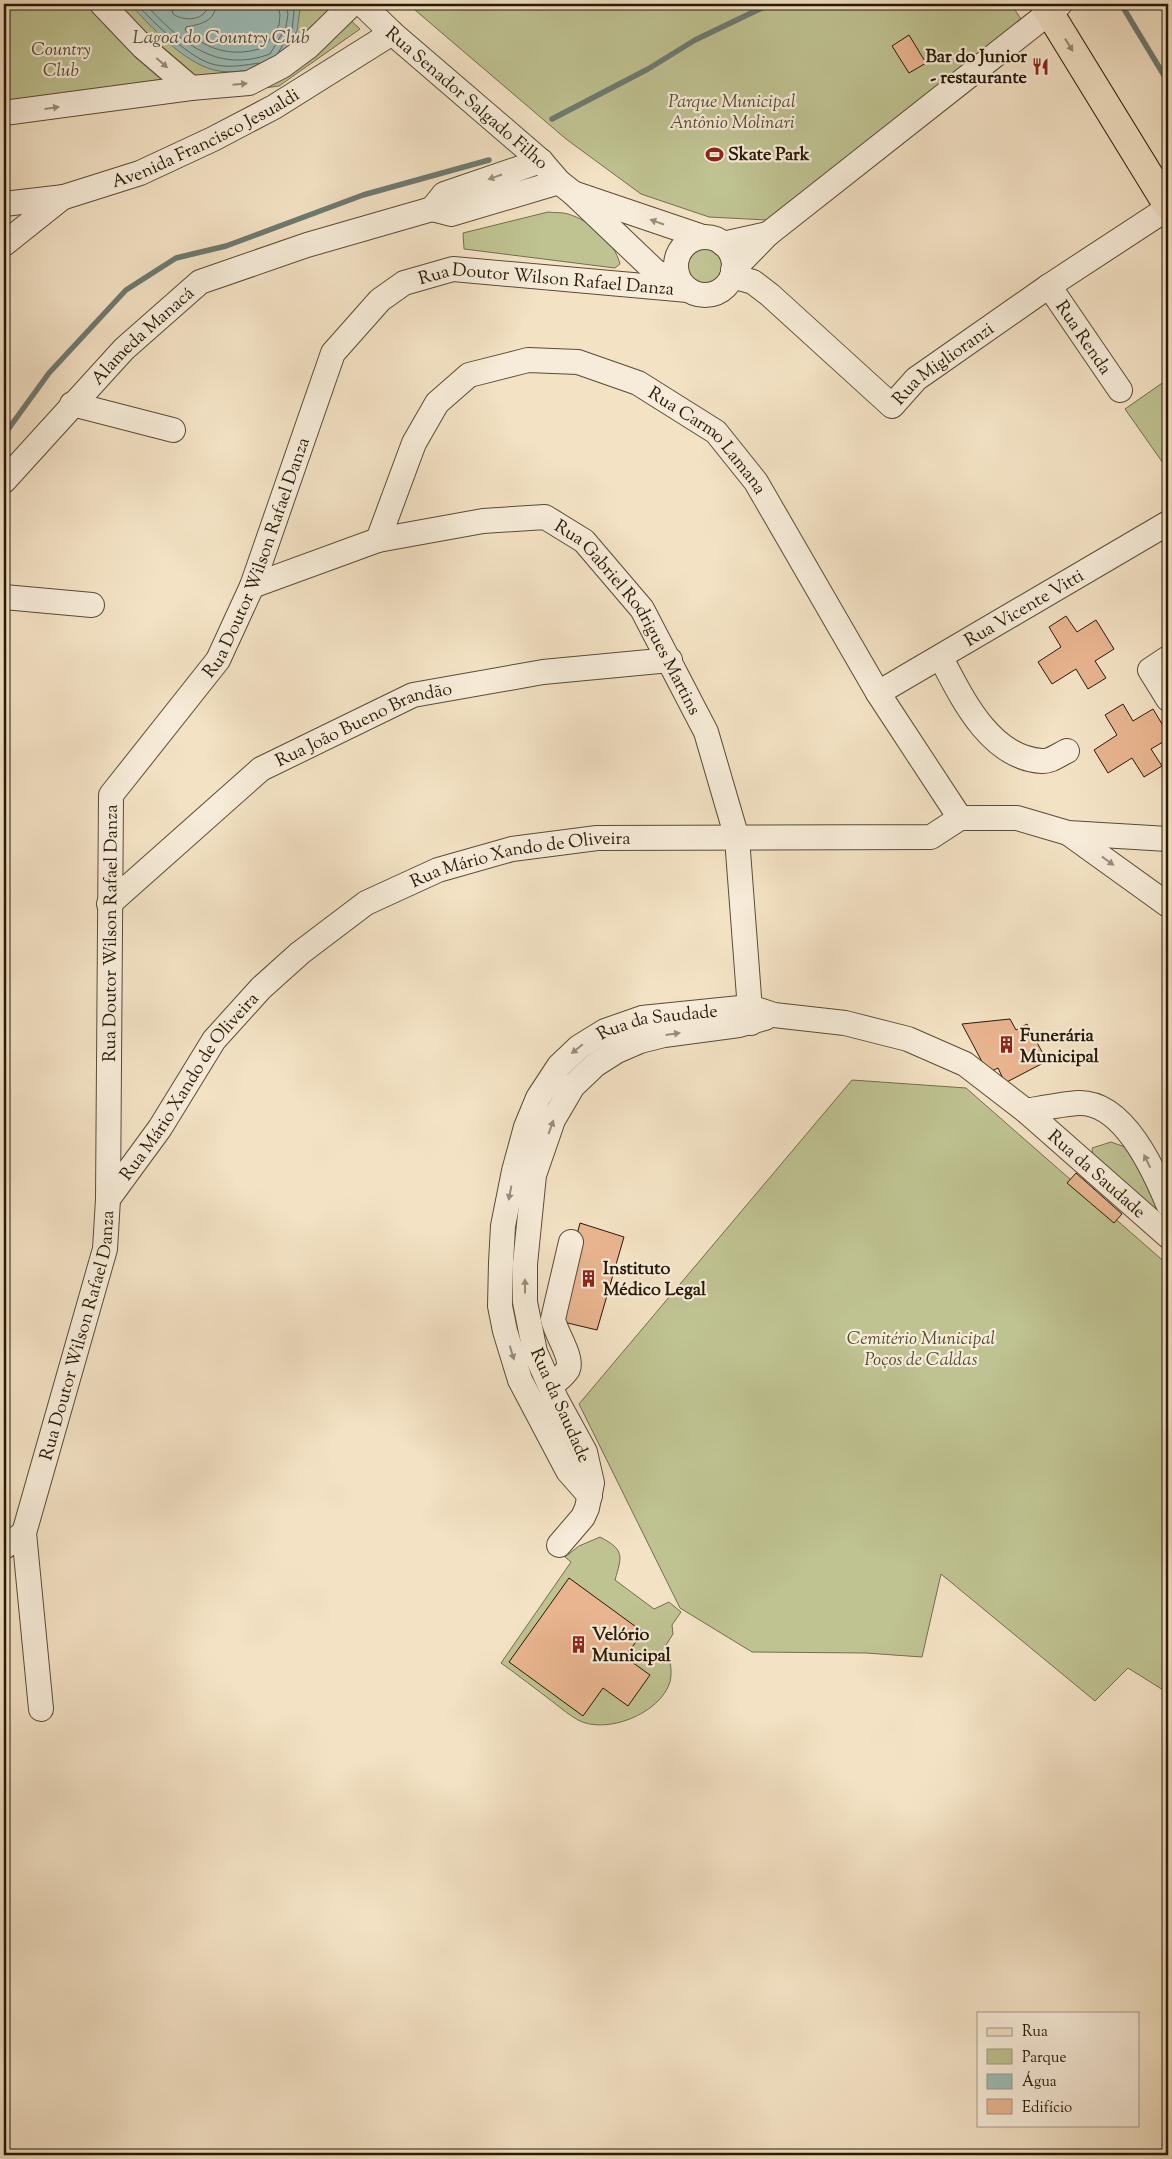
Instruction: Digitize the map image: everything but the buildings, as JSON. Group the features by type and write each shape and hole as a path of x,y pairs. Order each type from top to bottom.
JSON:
{"main road":[{"path":"1051,7 1168,207"}],"street":[{"path":"102,4 143,46 191,88"},
{"path":"4,114 191,88 249,83 274,71 309,46 346,6"},
{"name":"Rua Senador Salgado Filho","path":"346,6 392,33 541,161 658,273 683,283"},
{"path":"768,234 713,240 694,239 680,250 676,267 683,283 705,295 714,294 728,284 733,273 768,234 1051,7"},
{"name":"Avenida Francisco Jesualdi","path":"4,204 64,196 140,173 214,139 274,107 392,33"},
{"name":"Alameda Manacá","path":"432,209 444,194 541,161"},
{"path":"566,187 713,240 730,251 733,260 733,273"},
{"name":"Alameda Manacá","path":"4,481 124,349 200,282 307,245 432,209 451,214 566,187"},
{"path":"4,244 64,196"},
{"name":"Rua Miglioranzi","path":"733,273 753,282 770,295 892,406 916,379 1049,286 1168,207"},
{"name":"Rua Doutor Wilson Rafael Danza","path":"41,1709 24,1533 105,1249 108,1200 111,795 218,660 252,586 333,353 380,300 404,283 453,269 683,283"},
{"name":"Rua Renda","path":"1049,286 1120,390"},
{"name":"Rua Carmo Lamana","path":"378,540 414,443 437,403 469,375 528,360 578,362 638,383 716,432 756,482 878,693 960,818"},
{"path":"72,404 173,430"},
{"name":"Rua Gabriel Rodrigues Martins","path":"252,586 378,540 482,521 545,517 584,541 642,609 706,732 737,838 750,1015"},
{"name":"Rua Vicente Vitti","path":"878,693 941,658 1168,523"},
{"path":"4,597 92,605"},
{"path":"941,658 960,694 981,724 1000,745 1019,756 1044,762 1067,751"},
{"path":"1168,658 1150,670 1168,699"},
{"name":"Rua João Bueno Brandão","path":"109,904 261,769 413,695 543,672 670,660"},
{"path":"960,818 1017,818 1068,833 1168,840"},
{"name":"Rua Mário Xando de Oliveira","path":"108,1200 160,1128 214,1040 261,988 300,953 366,903 438,870 512,849 597,838 931,836 960,818"},
{"path":"1068,833 1168,905"},
{"name":"Rua da Saudade","path":"578,1465 534,1343 525,1302 525,1264 534,1175 554,1120 573,1086 595,1065 617,1051 640,1041 750,1015"},
{"name":"Rua da Saudade","path":"560,1545 583,1517 590,1496 591,1473 578,1465 520,1380 505,1331 500,1306 503,1226 514,1172 526,1128 538,1098 559,1066 579,1047 605,1031 642,1018 774,1015 845,1023 908,1039 965,1064 1026,1111 1168,1236"},
{"name":"Rua da Saudade","path":"1026,1111 1081,1103 1102,1108 1122,1124 1142,1150 1168,1204"},
{"path":"550,1386 564,1374 569,1364 553,1319 571,1242"},
{"path":"4,1547 24,1533"}],"green space":[{"name":"Country Club","path":"4,4 333,4 360,29 279,86 4,123"},
{"name":"Parque Municipal Antônio Molinari","path":"408,4 1011,4 1023,22 767,220 709,217 641,194 566,139"},
{"path":"548,212 563,213 577,217 593,227 613,247 620,264 615,268 464,249 463,233"},
{"path":"704,246 718,252 724,266 718,280 704,286 690,280 684,266 690,252"},
{"path":"1168,379 1168,460 1163,463 1125,409"},
{"name":"Cemitério Municipal Poços de Caldas","path":"852,1080 966,1088 1168,1265 1168,1693 1128,1668 1095,1701 941,1574 922,1657 866,1653 752,1652 680,1608 579,1404"},
{"path":"1111,1142 1125,1147 1138,1166 1158,1206 1150,1213 1093,1156 1092,1148"},
{"path":"600,1537 614,1546 620,1554 615,1580 654,1609 669,1602 681,1612 672,1625 673,1634 666,1645 671,1672 670,1682 664,1693 655,1704 631,1719 603,1725 590,1724 578,1720 501,1663 571,1562 565,1557 579,1546"}],"water":[{"name":"Lagoa do Country Club","path":"130,4 177,4 185,8 210,4 294,4 300,9 297,31 276,66 229,72 202,66 179,52"}],"waterway":[{"path":"552,119 648,69 695,40 770,4"},
{"path":"1121,4 1168,82"},
{"path":"4,435 49,373 126,290 176,258 226,246 363,195 489,160"}],"railway":[{"path":"1162,4 1168,15"}],"place":[{"name":"Bar do Junior - restaurante","path":"1041,66"},
{"name":"Skate Park","path":"714,154"},
{"name":"Funerária Municipal","path":"1006,1045"},
{"name":"Instituto Médico Legal","path":"589,1278"},
{"name":"Velório Municipal","path":"578,1644"}]}
